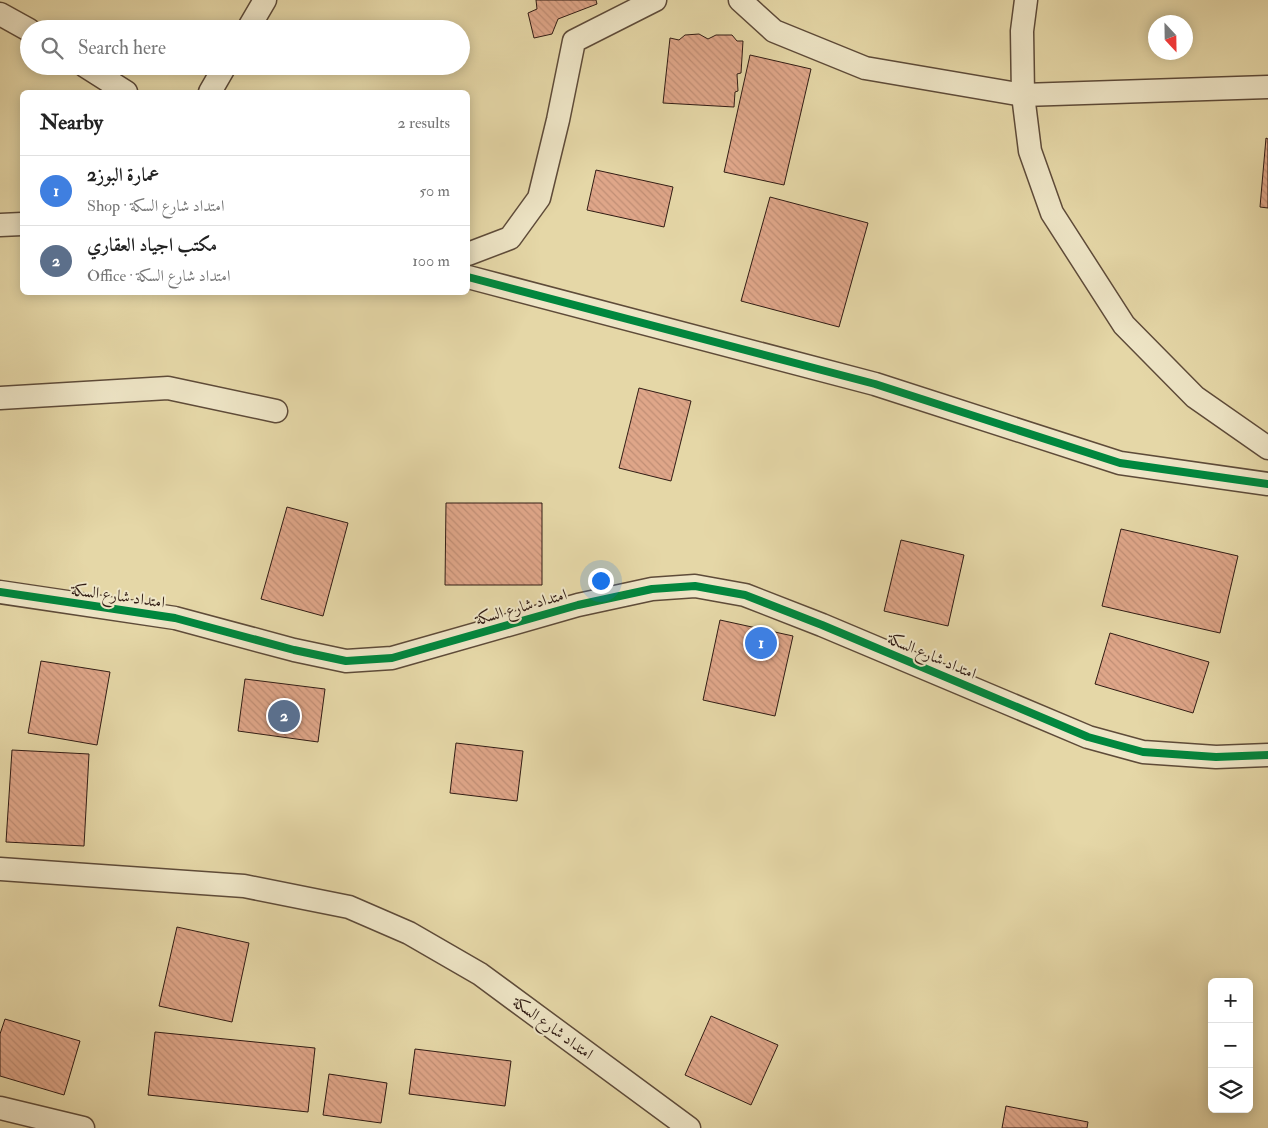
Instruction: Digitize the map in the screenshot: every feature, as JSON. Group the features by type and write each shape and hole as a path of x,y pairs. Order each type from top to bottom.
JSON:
{"street":[{"path":"253,20 265,0"},
{"path":"470,253 510,238 539,198 558,120 574,41 655,0"},
{"path":"740,0 774,31 865,68 1023,95 1268,87"},
{"path":"1026,0 1022,31 1023,95 1030,151 1052,213 1124,325 1195,397 1268,448"},
{"path":"0,14 20,25"},
{"path":"99,75 123,90"},
{"path":"211,90 220,75"},
{"path":"0,225 20,224"},
{"path":"470,278 875,384 1120,463 1268,484"},
{"path":"0,398 168,388 276,411"},
{"name":"امتداد شارع السكة","path":"0,592 175,618 294,650 346,661 392,658 578,605 652,589 695,586 745,595 814,621 1088,737 1143,752 1216,757 1268,755"},
{"name":"امتداد شارع السكة","path":"0,870 244,886 349,907 409,933 480,974 689,1128"},
{"path":"0,1108 83,1128"}],"building":[{"path":"536,0 596,0 597,4 558,19 552,34 534,38 528,13 537,9"},
{"path":"699,34 708,39 716,35 732,35 737,41 743,41 741,73 737,74 738,91 735,92 734,107 663,103 670,38 679,40 685,35"},
{"path":"750,55 811,69 784,185 724,172"},
{"path":"1266,138 1268,139 1268,208 1260,207"},
{"path":"596,170 673,187 664,227 587,210"},
{"path":"770,197 868,223 839,327 741,301"},
{"path":"639,388 691,401 671,481 619,468"},
{"path":"446,503 542,503 542,585 445,585"},
{"path":"287,507 348,523 323,616 261,599"},
{"path":"1121,529 1238,556 1220,633 1102,606"},
{"path":"901,540 964,555 948,626 884,611"},
{"path":"720,620 793,636 775,716 703,700"},
{"path":"1110,633 1209,662 1193,713 1095,684"},
{"path":"41,661 110,672 97,745 28,733"},
{"path":"245,679 325,689 318,742 238,731"},
{"path":"456,743 523,751 517,801 450,793"},
{"path":"12,750 89,754 84,846 6,842"},
{"path":"177,927 249,943 232,1022 159,1006"},
{"path":"711,1016 778,1045 751,1105 685,1075"},
{"path":"5,1019 80,1041 64,1095 0,1076 0,1034"},
{"path":"155,1032 315,1048 308,1112 148,1095"},
{"path":"415,1049 511,1061 505,1106 409,1094"},
{"path":"329,1074 387,1083 381,1123 323,1115"},
{"path":"1006,1106 1088,1122 1087,1128 1002,1128"}],"cycle path":[{"path":"470,278 875,384 1120,463 1268,484"},
{"path":"0,592 175,618 294,650 346,661 392,658 578,605 652,589 695,586 745,595 822,625 1088,737 1143,752 1216,757 1268,755"}],"place":[{"name":"عمارة البوز2","path":"761,643"},
{"name":"مكتب اجياد العقاري","path":"284,716"}]}
